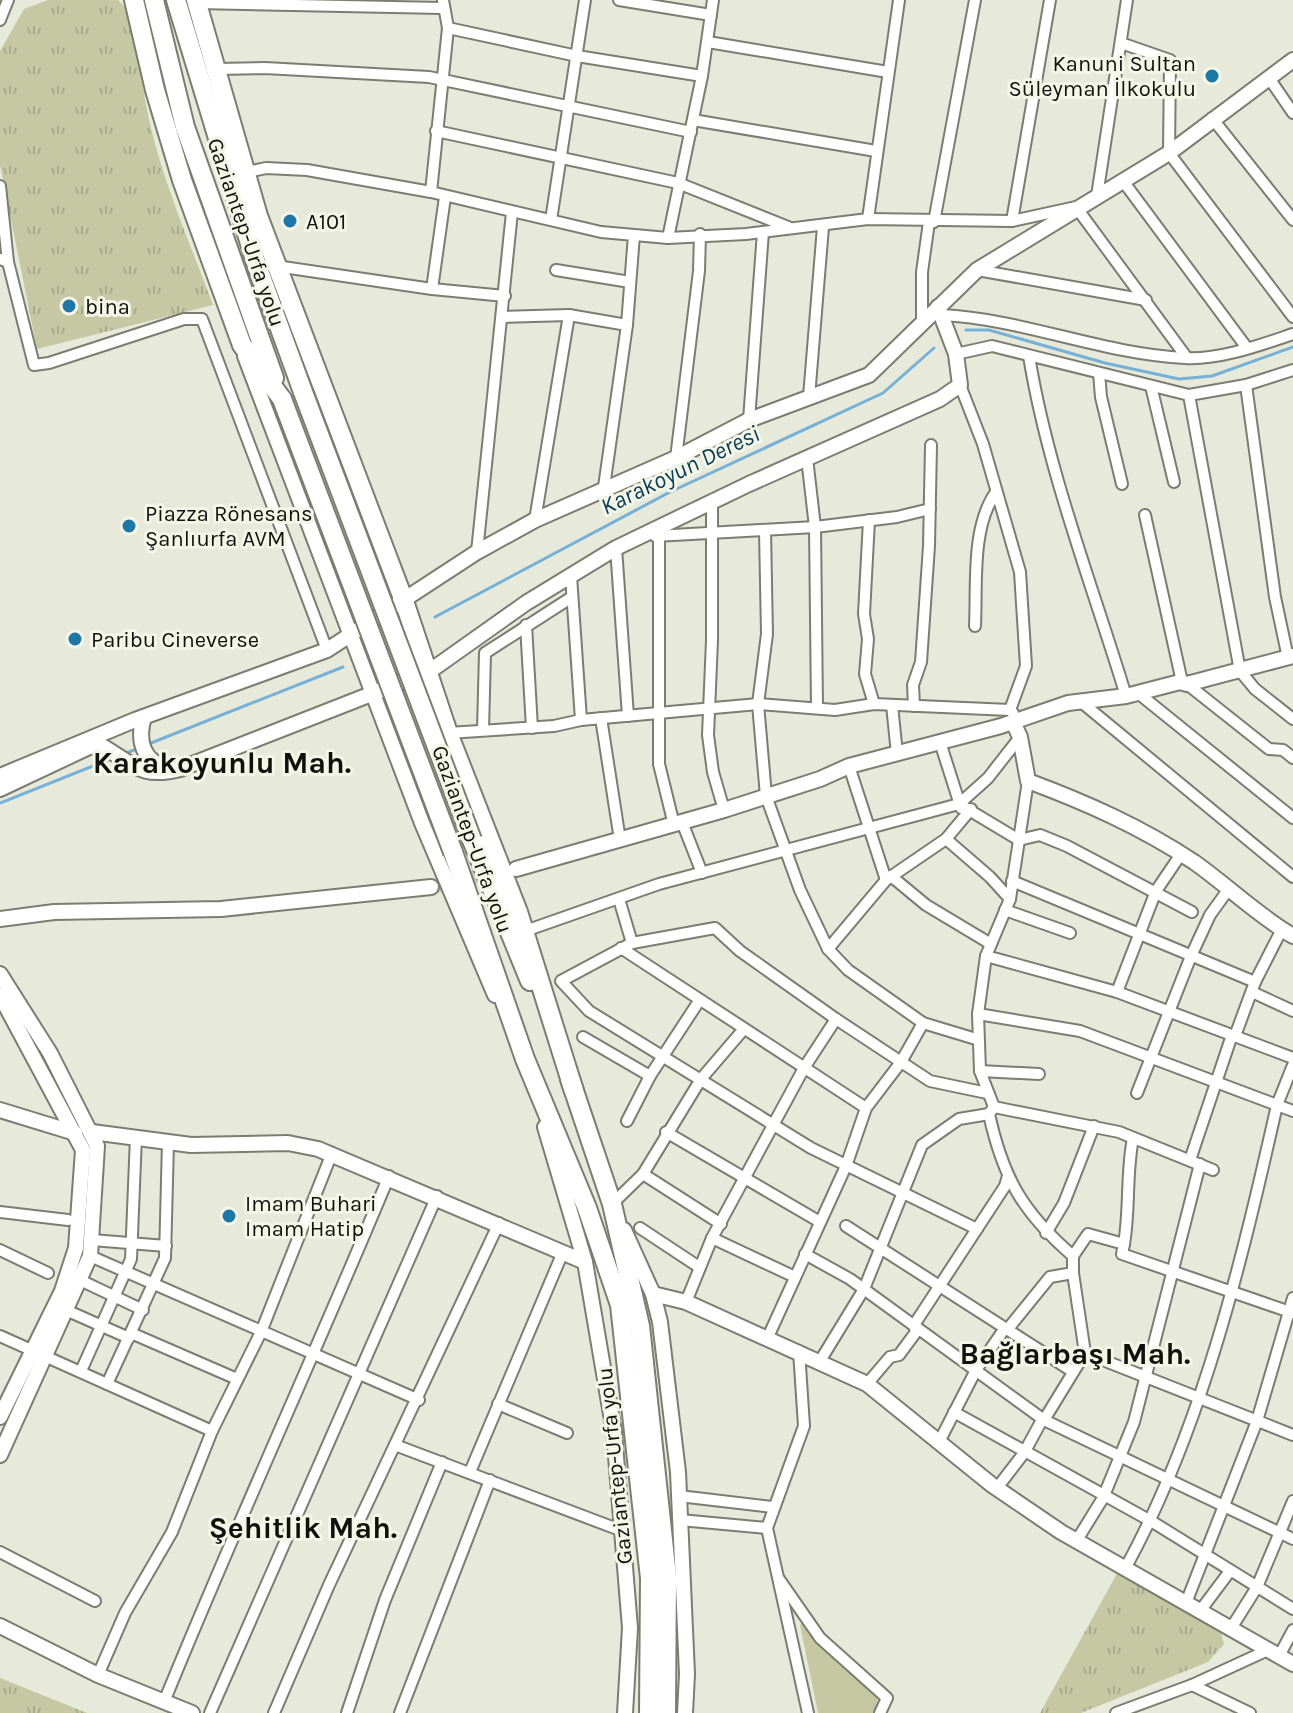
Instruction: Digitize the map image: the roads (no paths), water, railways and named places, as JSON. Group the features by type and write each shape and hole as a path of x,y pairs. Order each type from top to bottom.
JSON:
{"highway":[{"name":"Gaziantep-Urfa yolu","path":"154,0 185,127 282,399 453,852 525,1059 587,1208 620,1305 650,1578 649,1713"},
{"name":"Gaziantep-Urfa yolu","path":"176,0 255,260 472,840 574,1091 612,1204 640,1326 652,1428 667,1577 666,1713"},
{"path":"196,1 276,266 430,671 448,733 525,931 574,1091"},
{"path":"133,2 182,180 242,345 282,399"},
{"path":"293,305 303,392"}],"main road":[{"path":"0,776 144,717 327,650 477,552 535,520 604,487 676,458 749,420 869,375 922,323 940,311 977,270 1169,153 1293,60"},
{"path":"0,789 89,747 102,746 138,770 149,773 180,769 430,671 616,548 652,535 712,501 940,399 960,385 956,354 940,311"},
{"path":"242,345 265,415 456,908 525,1059 585,1262 614,1432 630,1628 625,1713"},
{"path":"516,869 724,810 849,766 940,742 1015,717 1080,701 1132,695 1290,657"},
{"path":"144,717 140,741 154,762 180,769"},
{"path":"1015,717 1028,781 1115,814 1181,854 1288,933"},
{"path":"0,919 54,912 221,909 431,887"},
{"path":"0,974 50,1053 97,1146 90,1256 82,1281 0,1455"},
{"path":"0,995 83,1150 76,1248 62,1291 0,1417"},
{"path":"0,1110 75,1133"},
{"path":"92,1132 224,1146 288,1143 332,1153 585,1262"},
{"path":"612,1204 653,1294 660,1322 679,1496 687,1674 685,1713"},
{"path":"653,1294 686,1302 867,1384 997,1488 1077,1540 1293,1664"},
{"path":"0,1626 98,1675 192,1713"}],"street":[{"path":"0,20 8,0"},
{"path":"551,220 585,0"},
{"path":"619,0 711,15"},
{"path":"668,238 702,76 713,0"},
{"path":"868,219 899,0"},
{"path":"922,323 922,272 975,0"},
{"path":"1012,221 1050,0"},
{"path":"1097,196 1127,0"},
{"path":"196,1 442,4 448,28 431,192"},
{"path":"448,28 577,56 702,76"},
{"path":"708,42 888,72"},
{"path":"1121,43 1170,60 1169,153 1293,317"},
{"path":"217,69 337,71 442,81 691,132"},
{"path":"1269,78 1293,113"},
{"path":"1212,118 1293,220"},
{"path":"693,120 876,151"},
{"path":"436,131 678,183 790,228"},
{"path":"247,172 266,168 303,169 431,192 601,232 668,238 823,227 868,219 1012,221 1076,207 1187,358"},
{"path":"1123,181 1247,348"},
{"path":"0,186 4,260 34,365 49,363 184,319 202,319 214,340 327,650"},
{"path":"432,289 445,197"},
{"path":"477,552 512,212"},
{"path":"809,397 823,227"},
{"path":"749,420 763,232"},
{"path":"676,458 699,271 700,234"},
{"path":"604,487 627,325 634,235"},
{"path":"276,266 432,289 505,296"},
{"path":"556,270 630,282"},
{"path":"977,270 1146,300"},
{"path":"940,311 1128,351 1187,358 1247,348 1293,334"},
{"path":"502,317 569,315 627,325"},
{"path":"535,520 569,315"},
{"path":"956,354 992,346 1189,395 1246,385 1293,370"},
{"path":"1029,356 1036,400 1060,484 1132,695 1293,818"},
{"path":"1099,373 1101,397 1122,484"},
{"path":"448,733 532,728 581,720 758,704 835,710 874,704 914,706 1015,717 1026,666 1020,572 960,385"},
{"path":"1246,385 1290,657"},
{"path":"1151,386 1174,482"},
{"path":"1189,395 1240,671 1255,689 1293,719"},
{"path":"914,706 913,685 921,662 931,445"},
{"path":"807,458 815,527 817,708"},
{"path":"975,626 979,542 989,501 996,492"},
{"path":"712,501 708,748 724,810"},
{"path":"702,873 678,824 659,764 660,714 652,535 815,527 930,509"},
{"path":"1145,515 1185,683 1269,749 1283,750 1293,758"},
{"path":"869,520 865,674 874,704"},
{"path":"765,531 767,634 758,704 766,796 787,851 828,949 848,970 923,1023 976,1039"},
{"path":"616,548 628,716"},
{"path":"571,576 581,720"},
{"path":"483,730 485,653 572,597"},
{"path":"526,625 532,728"},
{"path":"1080,701 1293,877"},
{"path":"892,705 897,754"},
{"path":"601,718 620,840"},
{"path":"525,931 702,873 959,804 988,778 1020,737"},
{"path":"940,742 959,804 968,813 1019,840 1040,835 1156,891 1192,912"},
{"path":"849,766 888,878 991,944"},
{"path":"1028,781 1007,904 986,956 976,1039 1000,1161 1029,1215 1073,1256"},
{"path":"828,949 888,878 946,839 968,813"},
{"path":"946,839 990,877 1007,904 1070,933"},
{"path":"1117,992 1156,891 1181,854"},
{"path":"1012,881 1191,956 1293,1011"},
{"path":"1137,1093 1191,956 1210,915 1228,890"},
{"path":"619,899 632,943"},
{"path":"977,1229 846,1166 775,1125 589,1011 561,981 632,943 715,928 740,951 901,1062 938,1084 987,1093"},
{"path":"1077,1540 1103,1498 1122,1455 1146,1376 1175,1272 1195,1162 1216,1082 1253,987 1288,933"},
{"path":"621,948 866,1108"},
{"path":"986,956 1117,992 1293,1058"},
{"path":"627,1121 650,1076 699,1001"},
{"path":"978,1014 1059,1025 1293,1111"},
{"path":"686,1302 712,1238 804,1068 836,1019"},
{"path":"768,1337 846,1166 866,1108 901,1062 923,1023"},
{"path":"612,1204 643,1174 701,1079 743,1030"},
{"path":"583,1037 650,1076"},
{"path":"1126,1567 1169,1480 1200,1397 1277,1105 1293,1065"},
{"path":"980,1071 1039,1074"},
{"path":"820,1361 864,1289 922,1145 959,1119 992,1111 1094,1126 1213,1170"},
{"path":"1046,1233 1064,1203 1094,1126"},
{"path":"666,1132 820,1222"},
{"path":"81,1371 131,1259 136,1137"},
{"path":"1133,1138 1128,1165 1129,1193 1122,1254 1291,1312"},
{"path":"107,1384 154,1286 166,1246 168,1142"},
{"path":"98,1675 125,1613 172,1532 212,1431 261,1332 332,1153"},
{"path":"643,1174 721,1224"},
{"path":"164,1702 255,1481 315,1354 389,1176"},
{"path":"914,1325 1005,1186 1008,1176"},
{"path":"210,1713 437,1196"},
{"path":"0,1212 68,1220"},
{"path":"274,1713 329,1585 419,1400 499,1223"},
{"path":"846,1226 1072,1371"},
{"path":"640,1228 699,1267"},
{"path":"997,1488 1024,1453 1043,1419 1054,1408 1072,1371 1085,1353 1073,1256 1088,1234 1124,1244"},
{"path":"712,1238 795,1277"},
{"path":"92,1240 166,1246"},
{"path":"0,1250 48,1273"},
{"path":"470,1472 563,1252"},
{"path":"805,1254 864,1289 1043,1419 1293,1539"},
{"path":"90,1256 419,1400"},
{"path":"939,1442 976,1370 1006,1329 1050,1277 1073,1273"},
{"path":"82,1281 143,1310"},
{"path":"1186,1603 1257,1421 1293,1298"},
{"path":"68,1311 237,1379"},
{"path":"867,1384 890,1357 899,1355 916,1332 914,1325"},
{"path":"0,1336 212,1431"},
{"path":"799,1351 804,1426 772,1507 767,1528 808,1713"},
{"path":"1085,1353 1293,1435"},
{"path":"498,1404 567,1433"},
{"path":"954,1412 1103,1498 1151,1521 1293,1609"},
{"path":"395,1445 620,1530"},
{"path":"347,1713 385,1600 442,1462"},
{"path":"400,1713 490,1480"},
{"path":"679,1496 772,1507"},
{"path":"1230,1630 1257,1587 1293,1501"},
{"path":"680,1520 767,1528"},
{"path":"0,1552 95,1601"},
{"path":"1200,1611 1230,1571"},
{"path":"776,1574 820,1638 887,1698 880,1713"},
{"path":"1116,1713 1274,1653 1293,1630"},
{"path":"1192,1685 1250,1713"},
{"path":"1136,1703 1149,1713"}],"waterway":[{"name":"Karakoyun Deresi","path":"966,330 989,330 1105,363 1179,379 1212,376 1293,347"},
{"name":"Karakoyun Deresi","path":"435,617 670,492 883,393 934,348"},
{"name":"Karakoyun Deresi","path":"146,745 343,667"},
{"name":"Karakoyun Deresi","path":"124,754 139,748"},
{"name":"Karakoyun Deresi","path":"0,803 113,758"}],"tunnel":[{"path":"431,887 496,873"}],"place":[{"name":"Kanuni Sultan Süleyman İlkokulu","path":"1212,76"},
{"name":"A101","path":"290,221"},
{"name":"bina","path":"69,306"},
{"name":"Piazza Rönesans Şanlıurfa AVM","path":"129,526"},
{"name":"Paribu Cineverse","path":"75,639"},
{"name":"Imam Buhari Imam Hatip","path":"229,1216"}],"district":[{"name":"Karakoyunlu Mah.","path":"222,763"},
{"name":"Bağlarbaşı Mah.","path":"1075,1354"},
{"name":"Şehitlik Mah.","path":"303,1528"}]}
